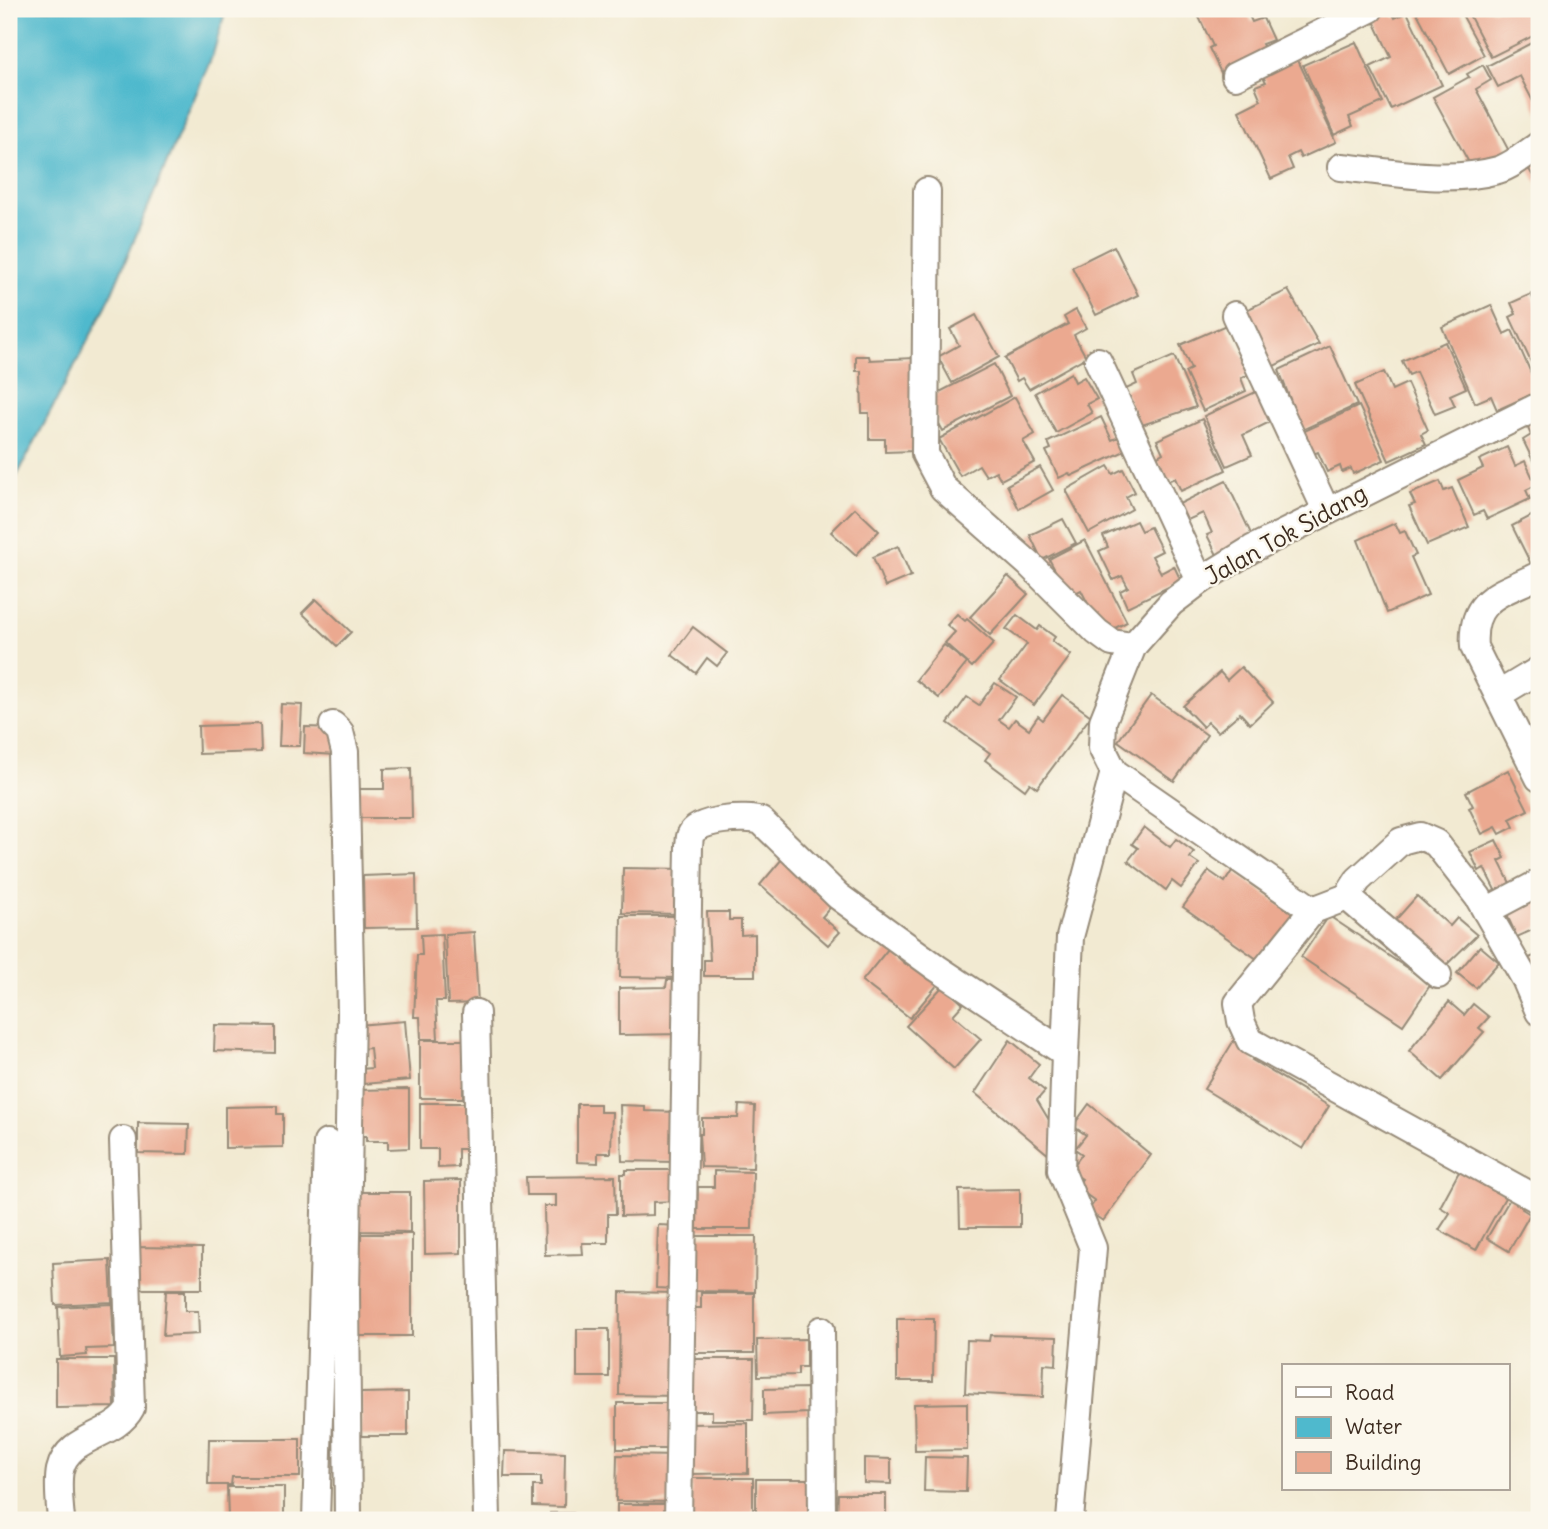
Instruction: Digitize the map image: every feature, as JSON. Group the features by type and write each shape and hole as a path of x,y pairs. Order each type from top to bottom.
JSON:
{"street":[{"path":"1235,76 1370,9"},
{"path":"1341,167 1429,176 1463,176 1500,169 1539,145"},
{"path":"927,191 925,454 943,488 1029,564 1097,632 1112,643 1133,646"},
{"path":"1235,315 1326,510"},
{"path":"1097,361 1199,581"},
{"name":"Jalan Tok Sidang","path":"1114,772 1102,748 1103,721 1133,646 1152,621 1199,581 1326,510 1539,406"},
{"path":"1539,575 1494,597 1476,613 1472,629 1474,647 1539,778"},
{"path":"1499,694 1539,670"},
{"path":"333,725 340,732 345,752 351,1001 346,1292 348,1520"},
{"path":"1070,1520 1093,1248 1061,1170 1070,937 1114,772 1312,911"},
{"path":"678,1520 691,834 698,826 737,818 749,817 761,821 838,897 937,968 1065,1053"},
{"path":"1539,1012 1525,979 1486,911 1436,843 1420,836 1401,841 1358,880 1347,897 1312,911 1238,1003 1241,1021 1250,1041 1539,1200"},
{"path":"1486,911 1539,883"},
{"path":"1347,897 1438,975"},
{"path":"476,1013 487,1520"},
{"path":"61,1520 60,1471 71,1448 124,1421 131,1408 123,1140"},
{"path":"316,1520 327,1143"},
{"path":"821,1330 821,1520"}],"water":[{"path":"9,9 226,9 213,54 107,304 9,491"}],"building":[{"path":"1206,9 1246,9 1252,22 1263,18 1273,40 1262,44 1267,54 1222,75 1209,48 1213,46 1197,13"},
{"path":"1415,9 1459,9 1484,55 1449,74"},
{"path":"1466,9 1539,9 1539,33 1491,57"},
{"path":"1391,10 1395,18 1407,12 1442,85 1391,109 1370,67 1391,57 1373,19"},
{"path":"1539,39 1539,113 1520,76 1498,87 1487,66"},
{"path":"1356,42 1383,102 1349,117 1353,126 1334,135 1303,65"},
{"path":"1297,58 1336,142 1301,158 1298,152 1288,157 1293,169 1271,179 1239,111 1261,100 1255,86 1266,82 1262,75"},
{"path":"1483,65 1491,80 1476,89 1509,151 1473,170 1433,97 1469,77 1467,74"},
{"path":"1539,151 1539,186 1524,161"},
{"path":"1114,246 1138,295 1096,315 1072,267"},
{"path":"1288,290 1319,344 1270,368 1242,312"},
{"path":"1531,294 1536,305 1539,304 1539,372 1536,373 1510,317 1516,314 1511,303"},
{"path":"1491,305 1504,334 1512,330 1539,391 1497,410 1491,396 1475,403 1442,327"},
{"path":"1076,310 1086,328 1074,335 1086,357 1029,389 1022,378 1017,381 1005,358 1068,324 1064,317"},
{"path":"976,315 999,357 952,383 938,357 959,345 950,329"},
{"path":"1226,325 1253,373 1241,378 1246,391 1203,411 1185,372 1191,369 1180,345"},
{"path":"1445,342 1466,388 1450,395 1455,406 1435,414 1416,372 1409,375 1402,361"},
{"path":"1330,346 1357,405 1302,430 1279,370"},
{"path":"856,356 869,356 870,360 914,358 915,451 885,452 885,439 869,439 869,413 862,413 861,371 856,371"},
{"path":"1174,356 1196,407 1139,426 1124,390 1137,384 1133,374"},
{"path":"994,364 1010,396 943,431 926,399"},
{"path":"1384,372 1392,390 1407,383 1428,430 1421,434 1426,444 1389,461 1355,385"},
{"path":"1071,373 1075,382 1084,377 1097,399 1087,404 1092,413 1056,433 1035,393"},
{"path":"1262,389 1276,419 1243,435 1252,455 1227,466 1204,416"},
{"path":"1015,397 1035,434 1023,441 1035,462 1001,480 996,471 986,476 979,465 960,476 939,439"},
{"path":"1359,406 1384,460 1353,474 1351,468 1342,472 1340,466 1327,472 1318,452 1308,456 1298,434"},
{"path":"1101,417 1112,440 1121,436 1127,450 1071,476 1069,473 1059,478 1046,451 1051,449 1048,442"},
{"path":"1539,417 1539,473 1523,440 1531,435 1526,424"},
{"path":"1202,419 1226,470 1181,491 1175,478 1167,481 1156,457 1163,453 1157,440"},
{"path":"1507,447 1515,466 1525,461 1536,485 1526,490 1530,499 1487,519 1483,511 1474,515 1458,480 1483,468 1479,460"},
{"path":"1108,466 1113,474 1123,469 1135,492 1126,497 1132,509 1089,533 1066,490"},
{"path":"1040,467 1053,490 1019,509 1007,485"},
{"path":"1226,481 1254,540 1218,557 1207,535 1212,533 1203,513 1181,523 1173,507"},
{"path":"1440,481 1444,491 1452,488 1469,527 1427,545 1409,506 1415,504 1410,494"},
{"path":"855,508 879,531 856,555 831,532"},
{"path":"1539,512 1539,562 1532,566 1512,526"},
{"path":"1063,519 1076,543 1042,560 1030,535"},
{"path":"1136,521 1141,531 1150,527 1162,551 1152,556 1161,573 1174,566 1181,581 1127,607 1120,591 1128,587 1122,576 1113,580 1099,551 1108,547 1103,536"},
{"path":"1395,523 1400,533 1405,531 1416,555 1411,557 1428,595 1387,613 1358,540"},
{"path":"1085,540 1127,622 1109,631 1098,623 1081,590 1069,596 1049,559"},
{"path":"898,546 911,576 885,587 873,557"},
{"path":"1008,576 1028,594 990,635 970,617"},
{"path":"316,599 351,632 337,646 302,613"},
{"path":"957,614 965,621 967,619 994,643 972,667 945,643 955,632 947,625"},
{"path":"1017,615 1037,630 1040,626 1055,637 1052,641 1071,655 1034,705 1000,680 1027,644 1006,629"},
{"path":"693,627 727,653 717,666 707,658 696,673 672,655"},
{"path":"944,645 967,663 939,698 916,680"},
{"path":"1241,667 1273,702 1250,724 1240,713 1218,732 1208,722 1203,727 1183,706 1220,672 1227,680"},
{"path":"995,683 1016,697 999,720 1009,727 1015,719 1029,729 1038,716 1043,720 1062,695 1091,716 1037,788 1030,783 1025,790 985,760 990,753 948,723 967,697 979,705"},
{"path":"1151,695 1207,735 1174,781 1118,741"},
{"path":"281,704 302,705 300,746 279,746"},
{"path":"260,724 261,752 199,754 198,726"},
{"path":"305,727 337,728 336,755 304,753"},
{"path":"411,768 412,818 358,818 358,789 384,789 384,769"},
{"path":"1508,770 1528,810 1510,819 1514,827 1500,834 1496,827 1482,834 1469,808 1473,806 1466,792"},
{"path":"1144,827 1170,847 1176,839 1194,852 1190,858 1199,864 1181,888 1172,881 1166,890 1128,861 1138,848 1132,844"},
{"path":"1496,840 1505,858 1499,861 1513,889 1498,896 1484,868 1479,871 1470,852"},
{"path":"782,859 833,904 822,917 840,932 828,945 760,885"},
{"path":"623,868 684,869 683,914 622,913"},
{"path":"1209,871 1225,882 1232,871 1300,918 1277,952 1267,945 1257,959 1183,907"},
{"path":"416,874 417,927 364,928 363,876"},
{"path":"1417,896 1450,926 1457,918 1477,935 1441,970 1392,924"},
{"path":"1539,896 1539,927 1517,937 1505,911"},
{"path":"707,912 729,912 729,920 741,920 741,935 755,934 755,976 704,976 704,960 710,960"},
{"path":"621,916 680,916 680,978 620,977"},
{"path":"1329,916 1431,984 1403,1025 1301,957"},
{"path":"474,932 478,1003 448,1004 445,934"},
{"path":"442,934 445,1001 436,1001 438,1039 421,1039 420,1017 414,1017 417,955 422,955 421,935"},
{"path":"1480,946 1499,962 1476,988 1457,973"},
{"path":"888,949 907,965 911,960 939,983 910,1018 862,981"},
{"path":"1539,954 1539,979 1529,958"},
{"path":"667,980 685,980 685,1034 619,1035 619,988 666,987"},
{"path":"943,986 963,1004 953,1015 981,1039 954,1069 906,1026"},
{"path":"1449,1002 1464,1015 1473,1004 1489,1017 1479,1028 1484,1032 1442,1080 1409,1051"},
{"path":"405,1021 410,1080 363,1084 361,1069 372,1068 370,1048 360,1049 358,1025"},
{"path":"215,1025 275,1026 275,1053 214,1051"},
{"path":"1236,1037 1258,1050 1252,1060 1329,1106 1303,1149 1204,1089"},
{"path":"420,1040 464,1040 463,1050 474,1050 474,1087 463,1087 463,1098 420,1098"},
{"path":"1010,1040 1039,1064 1029,1078 1045,1091 1037,1100 1058,1135 1050,1156 975,1093"},
{"path":"409,1089 409,1148 388,1149 388,1141 366,1141 366,1136 358,1136 357,1090"},
{"path":"420,1103 474,1103 473,1149 458,1149 458,1167 438,1168 438,1149 420,1149"},
{"path":"577,1104 600,1104 600,1112 612,1112 611,1153 598,1153 598,1163 577,1162"},
{"path":"1089,1104 1151,1155 1103,1221 1088,1211 1095,1201 1076,1187 1082,1179 1070,1171 1082,1154 1075,1149 1086,1135 1073,1126"},
{"path":"620,1105 645,1106 645,1111 679,1112 675,1162 622,1161"},
{"path":"739,1105 755,1106 753,1168 701,1167 699,1134 702,1134 702,1118 738,1118"},
{"path":"277,1106 277,1114 283,1114 283,1147 225,1148 225,1107"},
{"path":"138,1123 189,1124 188,1154 138,1153"},
{"path":"1461,1168 1507,1194 1476,1250 1439,1230 1450,1213 1440,1207"},
{"path":"626,1170 678,1170 678,1201 653,1202 653,1215 621,1216 621,1174 626,1174"},
{"path":"714,1171 753,1172 752,1229 697,1229 698,1187 714,1187"},
{"path":"615,1176 616,1214 608,1214 608,1243 582,1243 583,1254 545,1255 544,1206 556,1206 556,1195 527,1195 526,1177"},
{"path":"461,1180 461,1253 425,1254 424,1181"},
{"path":"1020,1189 1020,1227 960,1227 959,1190"},
{"path":"359,1192 410,1192 410,1232 358,1231"},
{"path":"1511,1197 1524,1205 1522,1209 1530,1214 1509,1251 1487,1238"},
{"path":"658,1225 679,1226 677,1289 656,1288"},
{"path":"356,1234 412,1234 412,1336 356,1336"},
{"path":"692,1236 756,1236 755,1292 692,1291"},
{"path":"132,1247 202,1248 202,1289 132,1289"},
{"path":"110,1260 112,1302 55,1305 53,1263"},
{"path":"166,1291 185,1291 185,1311 198,1311 199,1334 163,1336"},
{"path":"620,1292 680,1293 678,1396 619,1395"},
{"path":"701,1293 754,1293 754,1353 692,1353 692,1308 701,1308"},
{"path":"112,1304 114,1348 86,1349 87,1355 60,1357 58,1307"},
{"path":"897,1319 934,1319 933,1381 897,1381"},
{"path":"577,1329 609,1329 609,1377 577,1377"},
{"path":"990,1335 1057,1337 1056,1365 1044,1364 1043,1397 965,1393 967,1340 989,1341"},
{"path":"806,1339 806,1367 798,1367 798,1375 758,1376 757,1340"},
{"path":"56,1359 114,1359 115,1407 56,1408"},
{"path":"692,1359 754,1359 753,1420 712,1420 712,1411 692,1411"},
{"path":"807,1388 808,1413 764,1415 764,1389"},
{"path":"408,1392 408,1436 361,1436 361,1393"},
{"path":"617,1403 678,1403 677,1449 617,1449"},
{"path":"967,1403 967,1450 915,1451 914,1404"},
{"path":"748,1423 748,1473 691,1474 690,1424"},
{"path":"209,1439 300,1439 300,1477 232,1477 231,1485 208,1485"},
{"path":"505,1451 565,1453 564,1507 533,1506 533,1486 541,1486 541,1477 504,1477"},
{"path":"617,1455 679,1456 677,1502 616,1501"},
{"path":"925,1457 967,1458 966,1492 924,1491"},
{"path":"864,1458 891,1459 891,1484 864,1483"},
{"path":"691,1478 753,1478 753,1520 691,1520"},
{"path":"756,1479 811,1479 811,1520 756,1520"},
{"path":"227,1487 284,1487 284,1520 228,1520"},
{"path":"838,1494 886,1494 886,1520 837,1520"},
{"path":"617,1504 676,1504 676,1520 617,1520"},
{"path":"550,1513 573,1513 572,1520 550,1520"}]}
